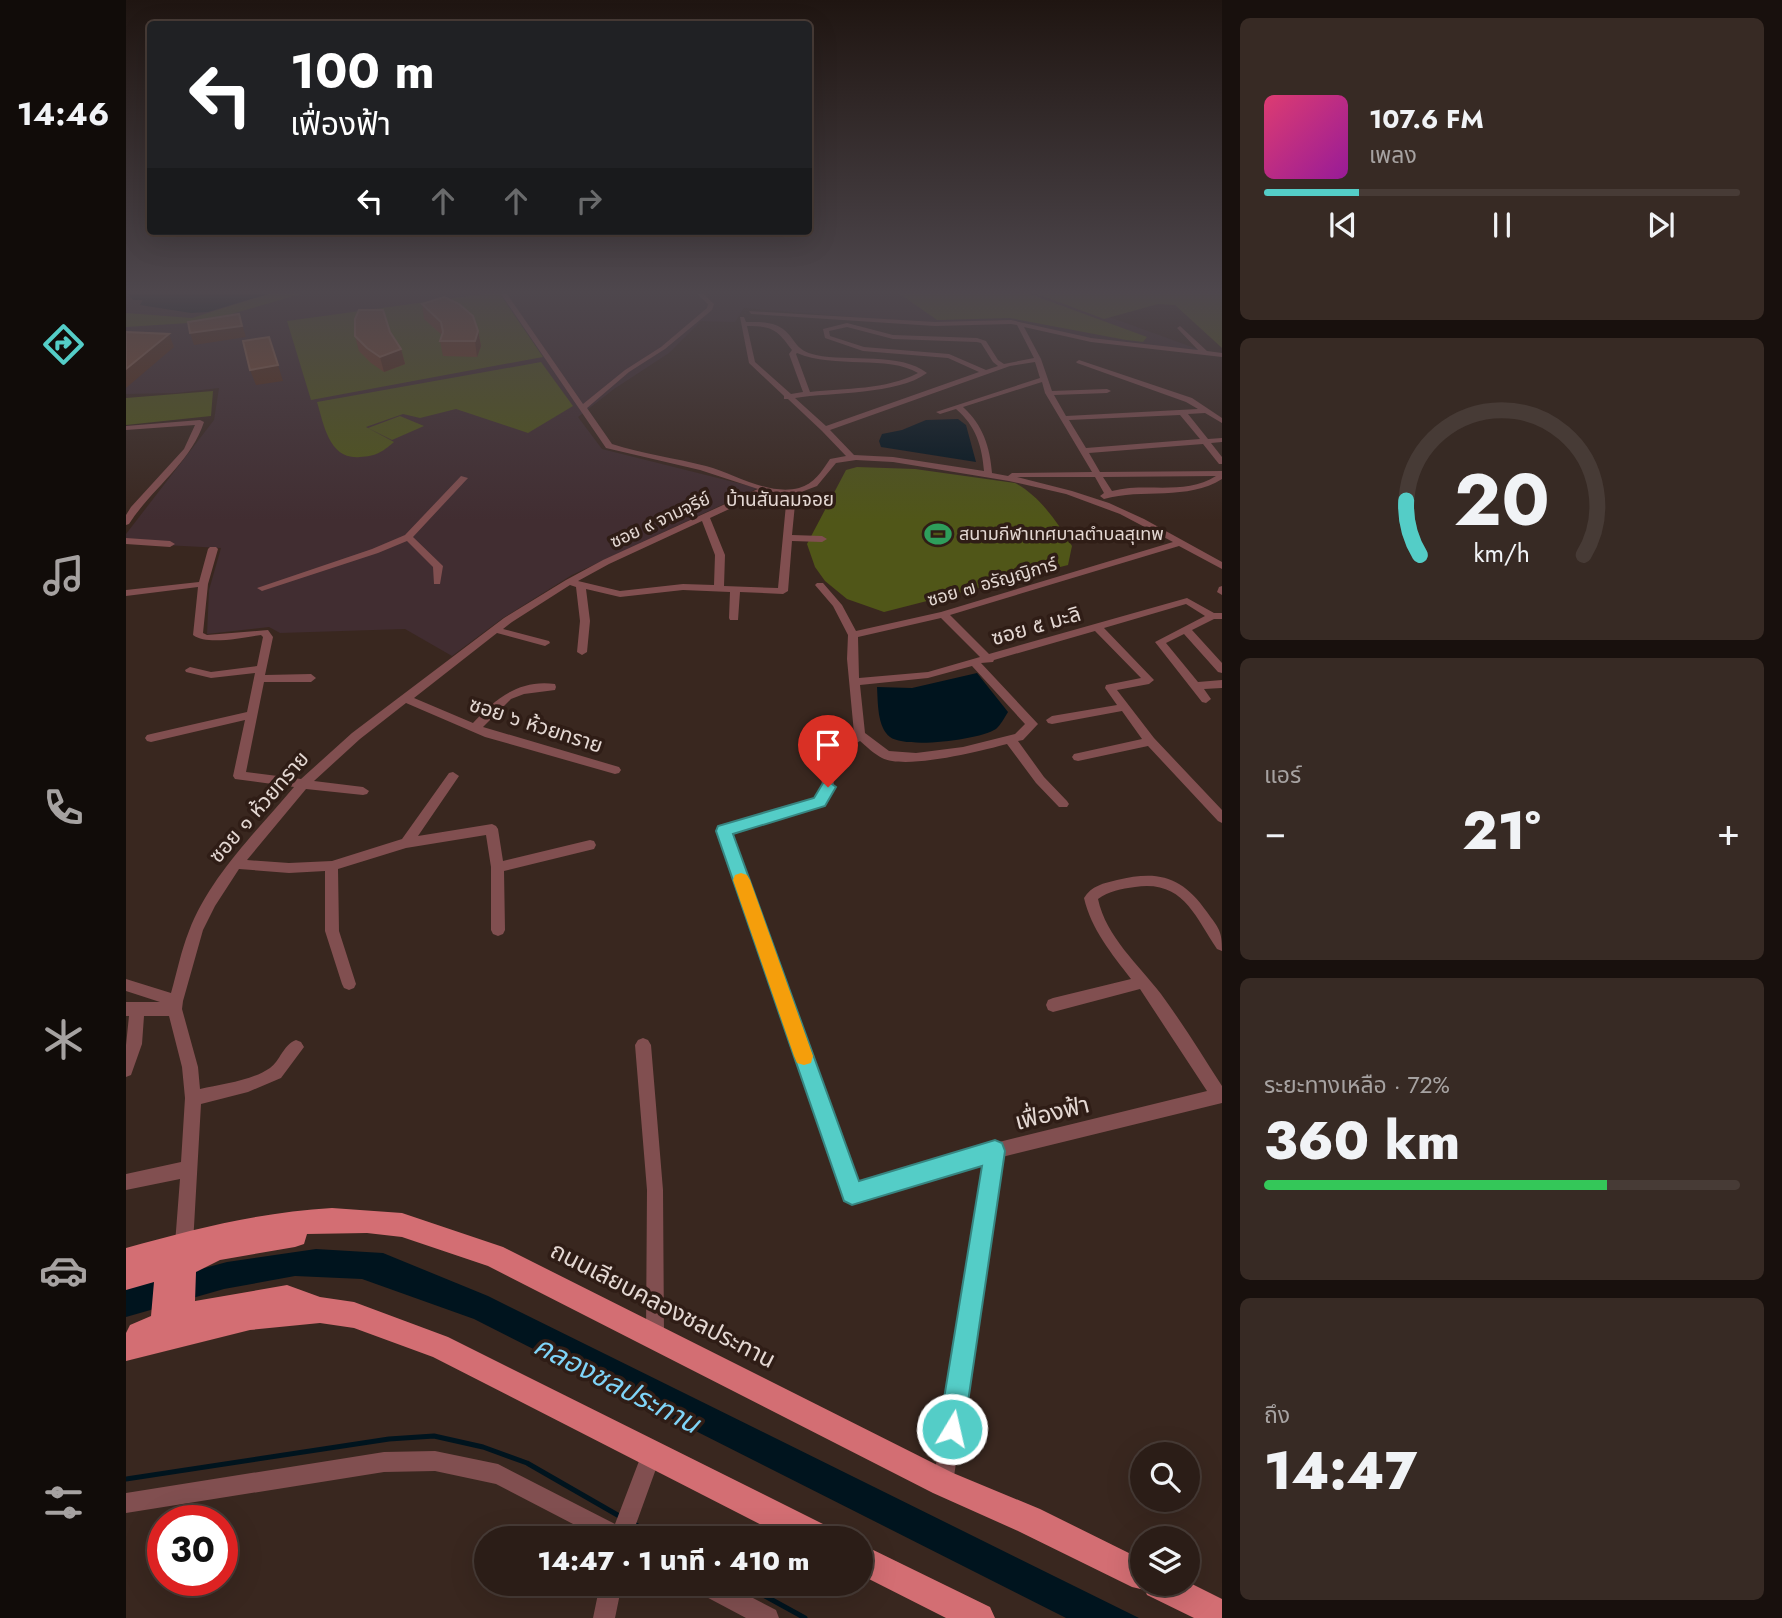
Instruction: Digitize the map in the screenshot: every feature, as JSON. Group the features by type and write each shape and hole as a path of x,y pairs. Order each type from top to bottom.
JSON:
{"main road":[{"name":"ถนนเลียบคลองชลประทาน","path":"179,1261 291,1236 335,1221 400,1225 437,1235 494,1256 655,1335 943,1483 1029,1520 1130,1570"},
{"path":"126,1261 179,1261"},
{"path":"126,1277 179,1261"},
{"path":"174,1316 179,1261"},
{"path":"126,1338 156,1329 174,1316 287,1298 320,1310 354,1315 439,1346 794,1526"},
{"path":"126,1348 250,1317 320,1310"},
{"path":"873,1565 979,1618"},
{"path":"1183,1596 1222,1615"}],"street":[{"path":"557,370 609,446 706,468 766,489 792,491 816,484 833,461 853,459 900,461 993,475 1094,500 1121,511 1221,565"},
{"path":"584,407 629,370"},
{"path":"759,370 786,397 825,429 853,459"},
{"path":"798,370 807,393"},
{"path":"786,397 908,380 923,373 916,370"},
{"path":"979,370 985,372"},
{"path":"825,429 992,370"},
{"path":"1041,370 1049,393 1110,494"},
{"path":"1098,370 1175,394 1222,421"},
{"path":"940,412 1043,379"},
{"path":"1049,393 1107,391"},
{"path":"957,406 975,422 993,475"},
{"path":"1065,418 1208,411"},
{"path":"1182,412 1222,463"},
{"path":"126,428 200,422 185,452 134,506 126,522"},
{"path":"1083,451 1222,440"},
{"path":"993,475 1222,474"},
{"path":"1094,500 1110,494 1201,485 1222,474"},
{"path":"262,588 375,551 408,537 464,478"},
{"name":"ซอย ๙ จามจุรีย์","path":"569,582 606,562 766,489"},
{"path":"569,582 631,594 683,587 783,591 792,491"},
{"path":"705,517 720,555 719,589"},
{"path":"408,537 438,566 437,582"},
{"path":"787,538 822,539"},
{"path":"126,541 170,544"},
{"name":"ซอย ๗ อรัญญิการ์","path":"853,635 943,614 1179,543"},
{"path":"213,549 202,584 198,635 206,638 264,632 268,636 239,776 363,791"},
{"name":"ซอย ๑ ห้วยทราย","path":"176,1005 196,930 210,902 236,864 305,782 356,736 496,630 569,582"},
{"path":"126,593 202,584"},
{"path":"820,584 837,605 853,635 860,734 886,755 916,757 963,751 1019,737 1032,723 975,663"},
{"path":"581,585 585,621 582,652"},
{"path":"734,618 735,590"},
{"name":"ซอย ๕ มะลิ","path":"855,682 928,675 989,660 1187,601 1217,616"},
{"path":"943,614 989,660"},
{"path":"1206,699 1160,642 1217,616"},
{"path":"1098,628 1149,680 1110,688 1150,741 1222,818"},
{"path":"1185,629 1222,670"},
{"path":"496,630 545,643"},
{"path":"190,670 211,675 260,674 310,678"},
{"path":"1196,686 1222,684"},
{"path":"475,728 506,695 523,689 551,687"},
{"name":"ซอย ๖ ห้วยทราย","path":"407,699 475,728 615,770"},
{"path":"1052,720 1125,707"},
{"path":"151,738 252,715"},
{"name":"เฟื่องฟ้า","path":"860,734 827,756 828,787 820,802 724,831 852,1194 995,1151 1220,1095"},
{"path":"1010,739 1040,780 1063,804"},
{"path":"1078,757 1150,741"},
{"path":"406,843 453,776"},
{"path":"236,864 289,868 332,866 406,843 492,829 497,867 498,930"},
{"path":"497,867 590,845"},
{"path":"332,866 332,931 349,984"},
{"path":"1220,1095 1093,909 1091,898 1103,889 1142,879 1163,879 1187,895 1222,945"},
{"path":"1053,1005 1144,982"},
{"path":"126,985 176,1005"},
{"path":"126,1070 134,1044 132,1009 176,1005"},
{"path":"176,1005 190,1067 193,1098 179,1261"},
{"path":"643,1045 651,1125 657,1237 655,1335"},
{"path":"193,1098 248,1086 276,1073 296,1047"},
{"path":"943,1483 995,1151"},
{"path":"126,1182 188,1169"},
{"path":"624,1526 651,1455"},
{"path":"126,1503 384,1462 435,1461 498,1474 603,1526"},
{"path":"604,1618 609,1596"},
{"path":"727,1596 768,1618"}],"shaded area":[{"path":"126,370 644,370 578,417 602,449 758,488 572,575 503,618 452,656 405,629 280,633 269,627 207,634 209,590 221,548 126,543 126,534 214,420 219,388 176,393 126,394"}],"green space":[{"path":"302,370 476,370 311,400"},
{"path":"499,370 546,370 573,406 528,433 456,409 420,418 403,414 366,427 394,442 374,455 360,457 341,453 335,447 317,402"},
{"path":"213,391 211,416 126,425 126,398"},
{"path":"400,416 424,426 392,440 368,428"},
{"name":"สนามกีฬาเทศบาลตำบลสุเทพ","path":"857,467 915,469 1015,483 1040,502 1072,546 1068,565 884,612 847,599 825,581 815,567 807,544 846,470"}],"water":[{"path":"958,419 966,425 976,462 881,447 879,441 882,434 902,430 926,420"},
{"path":"977,673 1008,712 996,729 975,737 926,743 898,741 886,733 879,714 877,687 912,688"},
{"name":"คลองชลประทาน","path":"316,1249 383,1253 488,1296 1139,1618 1066,1618 474,1319 362,1279 295,1276 224,1289 126,1317 126,1289 227,1262"}],"waterway":[{"path":"126,1479 389,1439 434,1436 483,1447 527,1463 621,1517"},
{"path":"634,1524 638,1526"},
{"path":"765,1596 805,1618"}],"slow traffic":[{"path":"741,880 804,1056"}],"place":[{"name":"สนามกีฬาเทศบาลตำบลสุเทพ","path":"938,534"}],"district":[{"name":"บ้านสันลมจอย","path":"780,499"}],"route":[{"path":"828,787 820,802 724,831 852,1194 995,1151 952,1429"}]}
